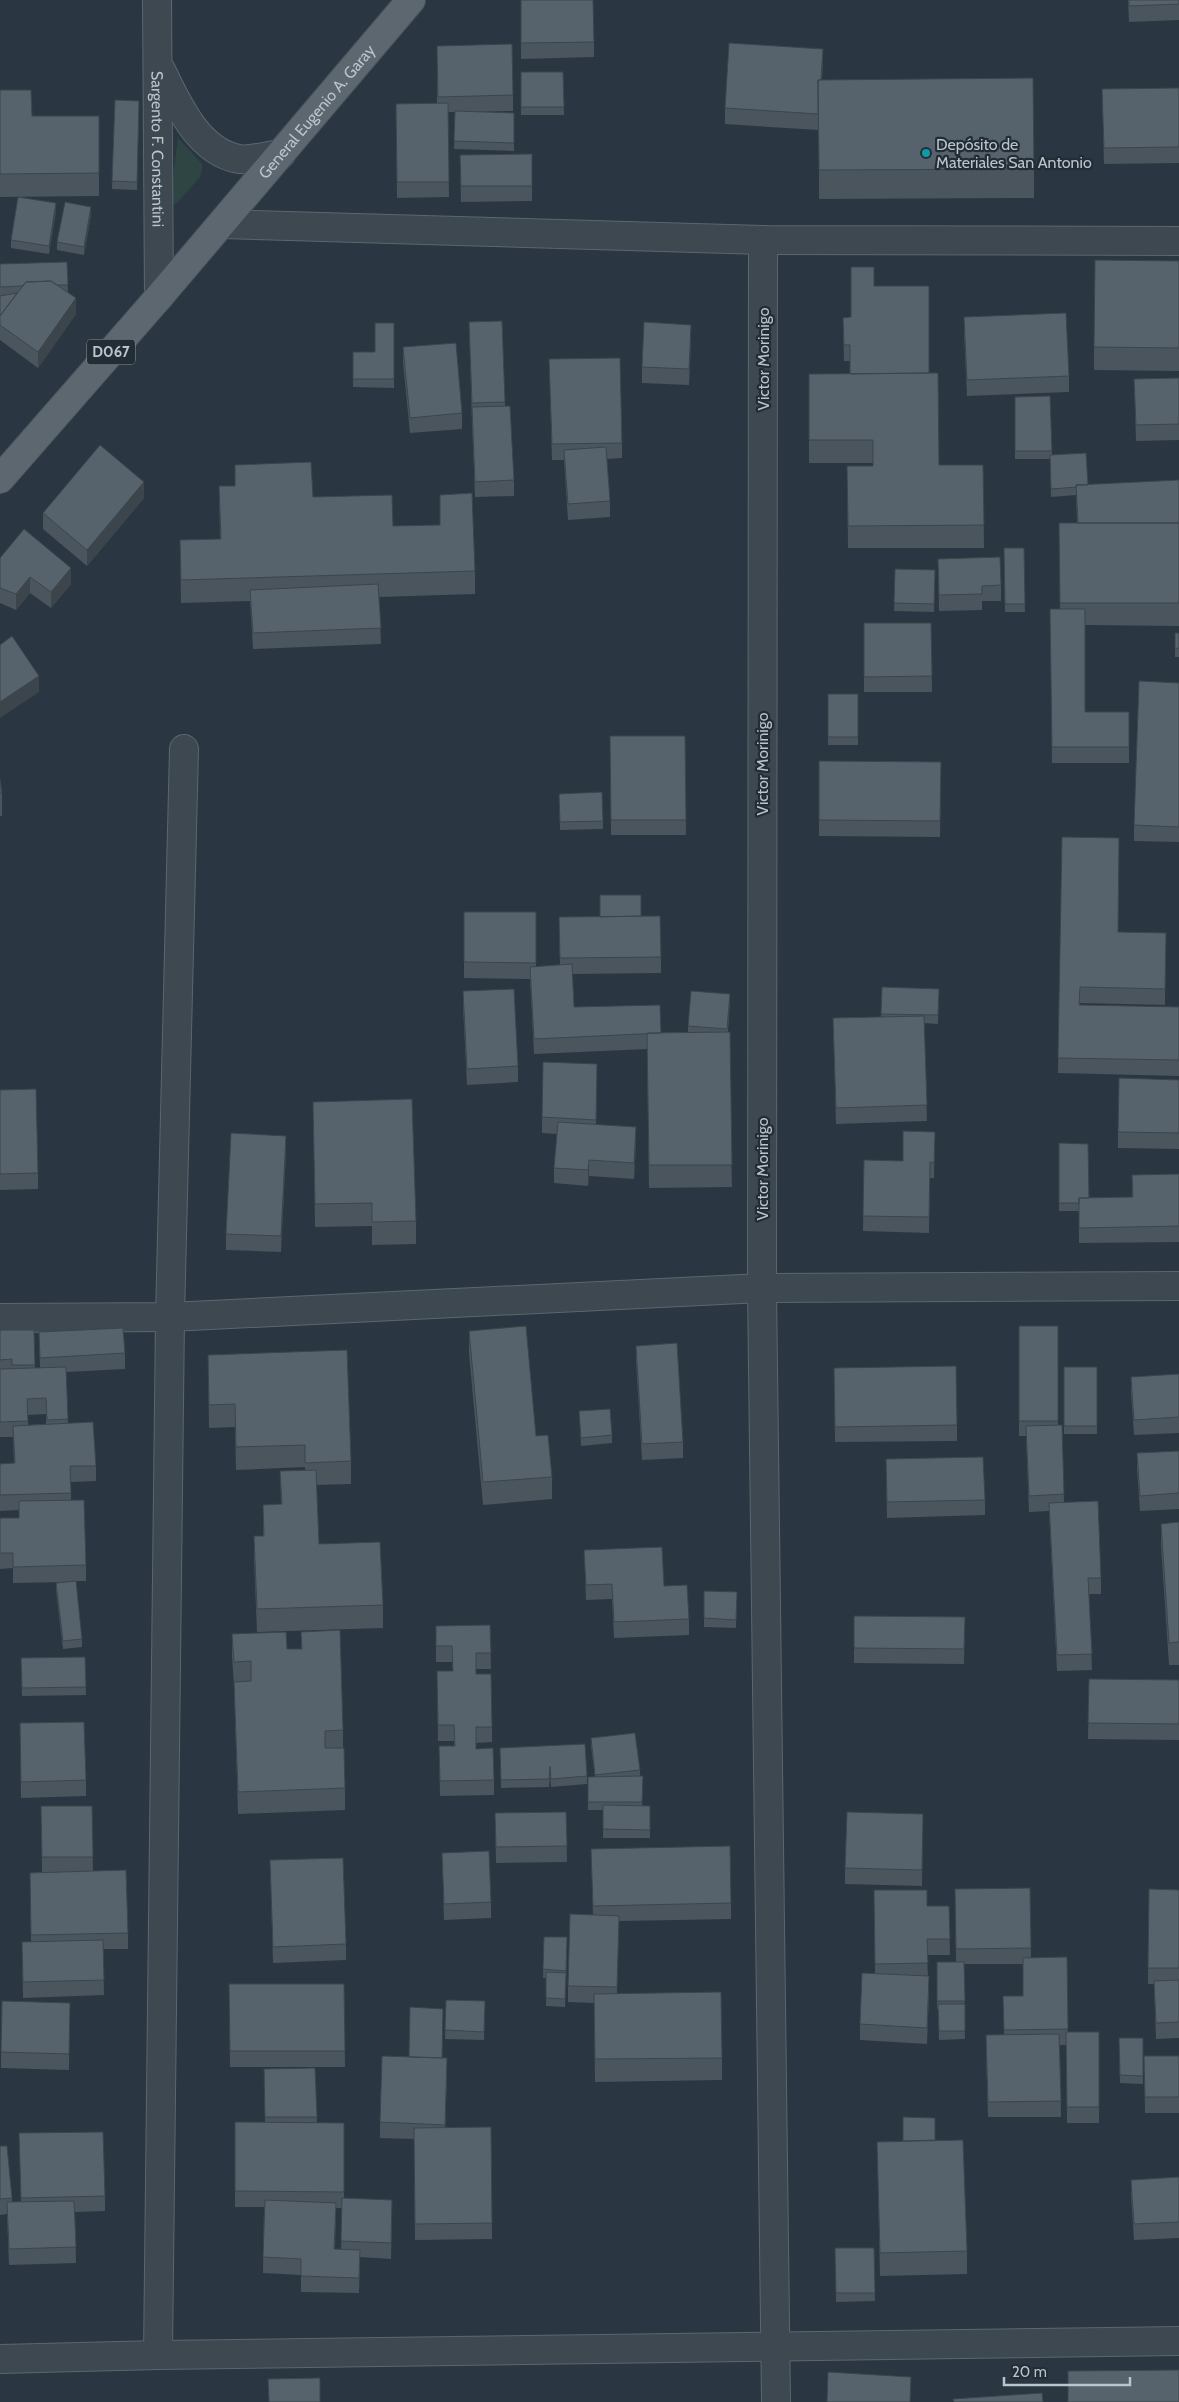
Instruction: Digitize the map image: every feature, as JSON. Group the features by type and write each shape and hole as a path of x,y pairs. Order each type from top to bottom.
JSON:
{"main road":[{"name":"General Eugenio A. Garay","path":"222,224 411,0"},
{"name":"D067","path":"0,480 222,224"}],"street":[{"name":"Sargento F. Constantini","path":"157,0 159,297"},
{"path":"157,63 177,103 199,135 222,154 240,160 281,154"},
{"path":"222,224 763,240 1179,241"},
{"name":"Victor Morinigo","path":"763,240 762,1288 776,2402"},
{"path":"158,2355 170,1317 184,749"},
{"path":"0,1318 170,1317 762,1288 1179,1286"},
{"path":"0,2359 775,2345 1179,2340"}],"green space":[{"path":"178,138 202,164 202,170 200,177 177,203 173,204 170,200"}],"building":[{"path":"521,0 593,0 594,42 521,43"},
{"path":"1129,0 1179,0 1179,4 1129,6"},
{"path":"729,43 823,49 821,80 818,80 818,114 725,108"},
{"path":"512,44 513,95 438,97 437,46"},
{"path":"521,72 563,72 564,107 521,107"},
{"name":"Depósito de Materiales San Antonio","path":"1033,78 1034,169 819,170 818,80"},
{"path":"1179,88 1179,147 1104,148 1102,89"},
{"path":"0,90 31,90 32,116 99,116 99,173 0,174"},
{"path":"115,100 139,101 137,182 112,181"},
{"path":"448,103 449,182 397,182 396,104"},
{"path":"455,111 514,113 514,143 454,141"},
{"path":"532,154 532,186 461,186 460,155"},
{"path":"18,197 56,203 49,246 11,240"},
{"path":"65,202 91,207 84,247 57,242"},
{"path":"1095,260 1179,261 1179,348 1094,347"},
{"path":"67,262 68,285 57,285 51,281 26,282 22,286 0,287 0,264"},
{"path":"851,267 874,267 874,286 929,286 929,373 850,374 850,345 844,345 843,318 851,317"},
{"path":"51,281 76,298 38,352 0,325 0,316 26,282"},
{"path":"17,293 0,316 0,296"},
{"path":"1066,313 1069,376 967,380 964,317"},
{"path":"502,321 505,402 472,403 469,322"},
{"path":"644,322 691,325 689,369 642,367"},
{"path":"375,323 394,323 394,379 353,379 353,352 375,352"},
{"path":"456,343 462,413 410,418 403,347"},
{"path":"620,358 622,443 552,444 549,359"},
{"path":"938,373 939,465 983,465 984,525 848,526 847,466 873,466 873,440 809,440 809,374"},
{"path":"1179,378 1179,424 1136,425 1134,379"},
{"path":"1050,396 1052,451 1015,451 1015,397"},
{"path":"510,406 514,480 475,482 472,407"},
{"path":"100,445 144,482 87,550 43,513"},
{"path":"606,447 610,501 568,504 564,450"},
{"path":"1086,453 1088,485 1051,489 1050,455"},
{"path":"311,462 313,497 392,495 393,526 440,525 440,495 472,493 475,571 181,580 180,540 221,539 219,486 235,486 235,465"},
{"path":"1179,480 1179,523 1078,523 1076,485"},
{"path":"1059,523 1179,523 1179,603 1060,603"},
{"path":"24,529 71,568 51,592 30,577 16,594 0,588 0,558"},
{"path":"1004,548 1024,548 1025,604 1005,604"},
{"path":"1000,557 1001,585 982,586 982,594 939,595 938,559"},
{"path":"895,569 935,570 934,604 894,603"},
{"path":"378,584 381,628 253,633 250,590"},
{"path":"1050,609 1085,609 1085,712 1129,712 1129,747 1052,747"},
{"path":"864,623 931,623 932,676 864,677"},
{"path":"1175,633 1179,633 1179,648 1175,649"},
{"path":"12,636 39,676 0,702 0,645"},
{"path":"1139,681 1179,683 1179,827 1134,825"},
{"path":"828,694 858,694 858,737 828,737"},
{"path":"610,736 685,736 686,820 611,820"},
{"path":"819,761 941,762 940,821 819,820"},
{"path":"602,792 603,821 560,822 559,794"},
{"path":"1062,837 1119,838 1118,932 1166,933 1165,989 1080,987 1079,1005 1179,1007 1179,1060 1058,1058"},
{"path":"600,895 641,895 641,916 600,917"},
{"path":"464,912 536,912 536,963 464,962"},
{"path":"660,916 661,957 560,958 559,917"},
{"path":"572,964 574,1007 660,1005 661,1033 534,1039 530,967"},
{"path":"882,987 939,989 938,1015 881,1014"},
{"path":"514,989 518,1066 467,1069 463,991"},
{"path":"691,991 730,994 727,1029 688,1026"},
{"path":"924,1016 927,1105 836,1108 833,1018"},
{"path":"730,1032 732,1165 649,1165 647,1033"},
{"path":"543,1062 597,1064 596,1120 542,1117"},
{"path":"1119,1078 1179,1080 1179,1133 1118,1132"},
{"path":"36,1089 38,1173 0,1174 0,1090"},
{"path":"412,1099 416,1221 372,1222 372,1203 315,1204 313,1102"},
{"path":"558,1122 636,1127 634,1163 589,1160 588,1170 554,1168"},
{"path":"903,1131 935,1132 934,1163 930,1162 929,1217 863,1216 864,1160 903,1161"},
{"path":"231,1133 286,1136 281,1236 226,1234"},
{"path":"1059,1143 1088,1144 1089,1198 1079,1198 1079,1203 1059,1203"},
{"path":"1179,1174 1179,1226 1079,1228 1079,1198 1133,1197 1132,1175"},
{"path":"526,1326 536,1436 548,1435 552,1477 483,1482 469,1331"},
{"path":"1019,1326 1058,1326 1058,1421 1019,1421"},
{"path":"123,1328 125,1353 40,1358 39,1332"},
{"path":"0,1330 34,1330 35,1365 12,1365 12,1359 0,1360"},
{"path":"677,1343 683,1442 642,1444 636,1346"},
{"path":"347,1350 351,1461 305,1463 305,1445 236,1447 235,1404 209,1405 208,1355"},
{"path":"956,1366 957,1425 835,1427 834,1368"},
{"path":"66,1367 68,1419 47,1420 46,1398 27,1399 28,1421 0,1422 0,1369"},
{"path":"1064,1367 1097,1367 1097,1426 1064,1426"},
{"path":"1179,1374 1179,1417 1134,1420 1131,1377"},
{"path":"610,1409 612,1435 581,1438 579,1411"},
{"path":"93,1422 96,1466 70,1466 71,1493 0,1495 0,1464 15,1463 13,1426"},
{"path":"1062,1425 1064,1494 1029,1496 1026,1426"},
{"path":"1179,1451 1179,1493 1140,1496 1137,1453"},
{"path":"983,1457 985,1500 887,1502 886,1459"},
{"path":"316,1470 319,1544 380,1542 383,1605 257,1609 254,1536 264,1536 263,1505 282,1504 280,1471"},
{"path":"84,1500 86,1565 13,1567 13,1553 0,1553 0,1518 19,1518 19,1501"},
{"path":"1098,1501 1101,1578 1088,1578 1092,1654 1057,1655 1049,1503"},
{"path":"1179,1522 1179,1642 1169,1643 1161,1524"},
{"path":"662,1547 664,1586 687,1585 689,1619 614,1622 612,1584 586,1585 584,1550"},
{"path":"76,1581 82,1639 63,1641 56,1583"},
{"path":"704,1591 737,1592 736,1620 704,1618"},
{"path":"854,1616 965,1617 964,1649 854,1648"},
{"path":"490,1625 491,1653 476,1653 476,1674 491,1674 492,1727 476,1727 476,1749 493,1748 494,1780 440,1781 439,1746 455,1746 454,1725 438,1725 437,1671 453,1671 452,1646 436,1646 436,1626"},
{"path":"340,1630 343,1730 325,1731 325,1748 344,1748 345,1788 238,1792 234,1682 251,1681 251,1661 234,1662 232,1634 286,1632 287,1649 302,1649 301,1632"},
{"path":"85,1657 86,1687 22,1688 21,1658"},
{"path":"1089,1679 1179,1680 1179,1724 1088,1723"},
{"path":"84,1722 86,1780 21,1782 20,1723"},
{"path":"635,1733 640,1770 595,1775 591,1738"},
{"path":"585,1744 587,1776 551,1779 550,1766 549,1779 501,1780 500,1748"},
{"path":"643,1776 642,1802 588,1802 588,1777"},
{"path":"603,1805 650,1806 650,1830 603,1829"},
{"path":"41,1806 92,1806 93,1857 42,1857"},
{"path":"566,1812 567,1846 496,1847 495,1813"},
{"path":"847,1812 923,1814 922,1870 845,1868"},
{"path":"730,1846 731,1903 593,1906 591,1849"},
{"path":"489,1851 491,1902 444,1904 442,1853"},
{"path":"343,1858 346,1944 273,1947 270,1860"},
{"path":"126,1870 128,1933 31,1935 30,1873"},
{"path":"1030,1888 1031,1948 956,1949 955,1889"},
{"path":"1149,1889 1179,1890 1179,1968 1148,1968"},
{"path":"874,1890 927,1890 927,1906 949,1906 950,1939 927,1939 928,1963 875,1964"},
{"path":"570,1914 619,1916 617,1987 568,1986"},
{"path":"544,1937 567,1937 566,1971 543,1969"},
{"path":"103,1940 104,1980 23,1982 22,1942"},
{"path":"1067,1957 1068,2029 1004,2030 1003,1996 1023,1996 1023,1958"},
{"path":"937,1962 964,1962 965,2001 937,2001"},
{"path":"546,1972 566,1973 565,1999 546,1998"},
{"path":"862,1973 929,1976 927,2028 860,2024"},
{"path":"1179,1980 1179,2022 1156,2023 1154,1981"},
{"path":"229,1984 344,1984 345,2051 230,2051"},
{"path":"721,1992 722,2058 595,2059 594,1994"},
{"path":"446,2000 485,2001 484,2032 445,2030"},
{"path":"2,2001 70,2003 69,2054 1,2052"},
{"path":"938,2004 965,2004 965,2031 939,2031"},
{"path":"410,2007 443,2009 442,2058 409,2057"},
{"path":"1066,2032 1099,2032 1099,2107 1067,2107"},
{"path":"1059,2034 1061,2101 988,2102 986,2035"},
{"path":"1119,2038 1143,2038 1143,2076 1120,2075"},
{"path":"382,2056 447,2058 445,2125 380,2122"},
{"path":"1144,2056 1179,2056 1179,2097 1145,2097"},
{"path":"315,2068 317,2117 265,2117 264,2069"},
{"path":"903,2117 935,2118 935,2140 903,2141"},
{"path":"235,2122 344,2123 344,2192 235,2191"},
{"path":"491,2127 492,2223 415,2224 414,2128"},
{"path":"103,2132 105,2196 21,2198 19,2133"},
{"path":"963,2140 967,2251 880,2253 877,2142"},
{"path":"0,2146 7,2146 12,2198 0,2199"},
{"path":"1179,2177 1179,2222 1134,2224 1131,2180"},
{"path":"342,2198 392,2200 391,2243 341,2241"},
{"path":"265,2200 336,2203 334,2249 360,2250 359,2278 301,2276 301,2259 263,2257"},
{"path":"74,2201 76,2247 9,2249 7,2202"},
{"path":"835,2248 874,2248 875,2293 836,2293"},
{"path":"1179,2370 1179,2402 1068,2402 1068,2371"},
{"path":"828,2372 911,2377 910,2402 827,2402"},
{"path":"320,2378 320,2402 269,2402 268,2379"},
{"path":"1042,2393 1043,2402 954,2402 953,2399"}],"place":[{"name":"Depósito de Materiales San Antonio","path":"926,153"}]}
